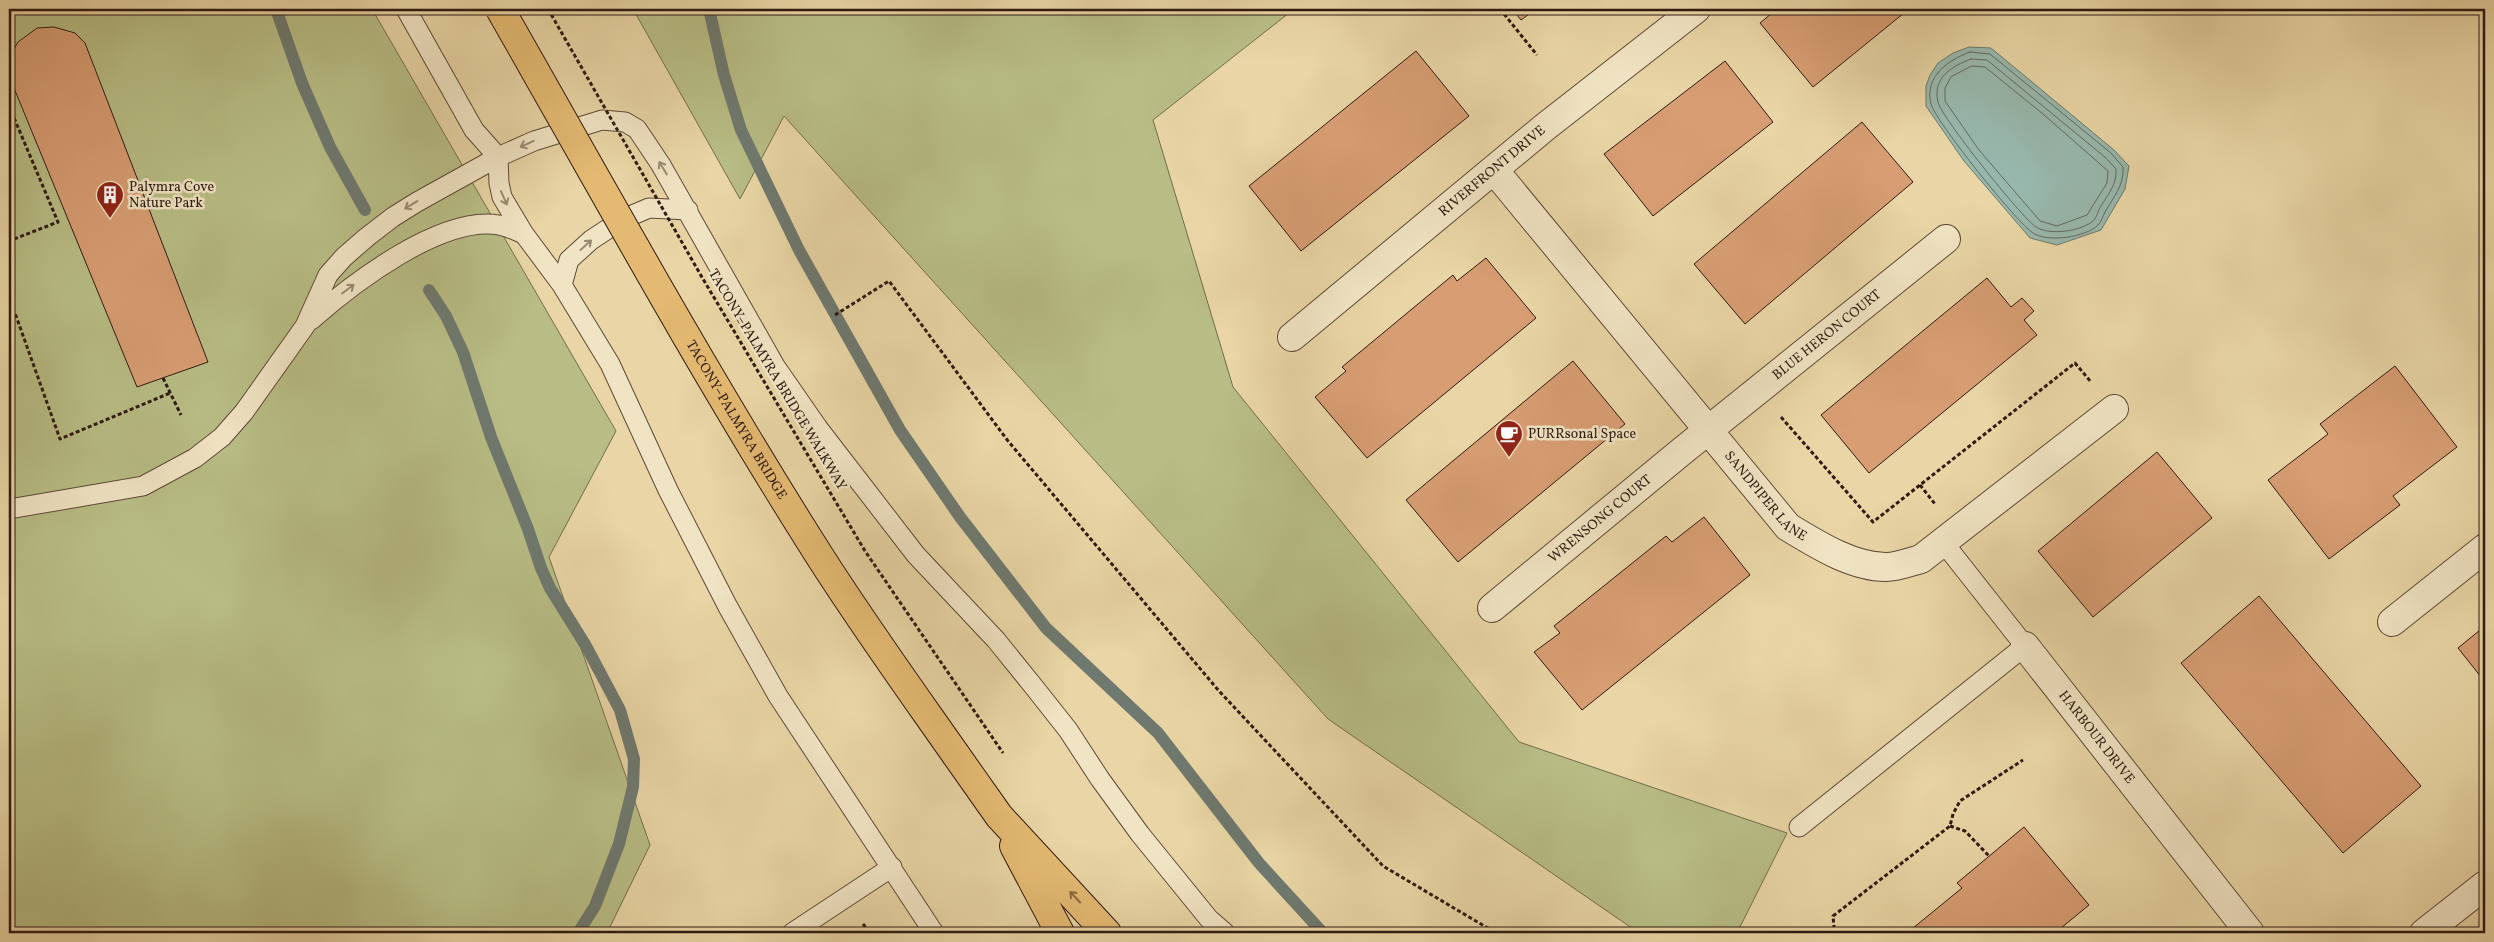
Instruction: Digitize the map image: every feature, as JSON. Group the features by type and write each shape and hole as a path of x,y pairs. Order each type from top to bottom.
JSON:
{"highway":[{"name":"TACONY–PALMYRA BRIDGE","path":"500,9 756,453 812,545 872,635 999,816 1060,933"},
{"name":"TACONY–PALMYRA BRIDGE","path":"999,816 1107,933"}],"street":[{"name":"RIVERFRONT DRIVE","path":"1292,337 1494,170 1696,9"},
{"name":"SANDPIPER LANE","path":"1494,170 1788,527 1819,546 1850,560 1886,567 1921,560 2114,408"},
{"name":"BLUE HERON COURT","path":"1708,430 1946,239"},
{"name":"WRENSONG COURT","path":"1492,608 1708,430"},
{"path":"2392,622 2485,548"},
{"name":"HARBOUR DRIVE","path":"2025,646 2250,933"},
{"path":"2424,933 2485,885"}],"lane":[{"path":"406,9 474,130 498,157 499,183 502,197 524,234 562,285 610,364 668,490 735,621 778,696 934,933"},
{"path":"9,509 143,486 196,458 222,436 244,412 305,326 328,275 344,257 393,216 498,157 550,135 602,120 625,122 637,129 645,139 688,210 775,366 818,428 916,555 996,640 1034,686 1068,730 1100,780 1140,834 1209,920 1225,933"},
{"path":"562,285 569,260 591,240 622,219 649,208 688,210"},
{"path":"305,326 366,276 415,247 449,232 476,225 500,225 524,234"},
{"name":"HARBOUR DRIVE","path":"1943,542 2025,646"},
{"path":"1799,827 2025,646"},
{"path":"792,933 892,867"}],"path":[{"name":"TACONY–PALMYRA BRIDGE WALKWAY","path":"548,9 703,279 865,551 1003,753"},
{"path":"1500,9 1537,55"},
{"path":"9,106 58,222 9,242"},
{"path":"835,315 889,282 1008,441 1219,691 1383,866 1496,933"},
{"path":"9,304 16,316 60,439 170,393"},
{"path":"1757,390 1873,522 2075,363 2114,408"},
{"path":"163,378 181,415"},
{"path":"1840,933 1834,927 1833,916 1950,826 1953,814 1960,801 2022,760"},
{"path":"1950,826 1965,831 1989,856"},
{"path":"863,924 870,933"},
{"path":"1827,933 1834,927"}],"green space":[{"path":"9,9 372,9 616,431 549,557 650,845 607,933 9,933"},
{"path":"633,9 1294,9 1153,120 1233,387 1519,742 1787,833 1737,933 1639,933 1328,719 784,116 740,199"}],"water":[{"path":"1969,47 1991,48 2114,150 2129,166 2125,189 2101,230 2057,245 2030,238 1964,161 1926,106 1926,86 1930,75 1938,63 1953,53"}],"building":[{"path":"1512,9 1536,9 1521,20"},
{"path":"1777,9 1909,9 1813,87 1760,23"},
{"name":"Palymra Cove Nature Park","path":"54,27 75,33 85,43 208,362 137,387 9,76 9,58 18,42 37,28"},
{"path":"1416,51 1469,116 1301,251 1249,186"},
{"path":"1725,61 1773,122 1653,216 1604,154"},
{"path":"1862,122 1913,182 1745,324 1694,264"},
{"path":"1486,258 1536,318 1367,458 1315,397 1346,371 1342,367 1453,275 1457,281"},
{"path":"1987,278 2011,307 2022,298 2034,311 2024,320 2037,335 1869,473 1821,415"},
{"path":"1573,361 1625,424 1458,562 1406,500"},
{"path":"2395,366 2457,447 2393,496 2400,505 2329,559 2268,480 2328,434 2320,424"},
{"path":"2157,452 2212,518 2093,617 2038,551"},
{"path":"1704,517 1750,575 1582,710 1534,652 1560,633 1554,626 1666,536 1672,542"},
{"path":"2259,596 2421,786 2343,853 2181,663"},
{"path":"2485,626 2485,682 2458,648"},
{"path":"2024,827 2089,905 2055,933 1907,933 1962,888 1957,883"}],"waterway":[{"path":"276,9 302,83 330,147 365,210"},
{"path":"709,9 724,75 741,130 799,250 900,430 960,517 1046,628 1158,733 1259,863 1323,933"},
{"path":"429,290 446,316 463,352 491,437 528,529 541,568 550,588 586,646 620,710 634,759 633,787 619,844 595,906 578,933"}],"place":[{"name":"Palymra Cove Nature Park","path":"110,219"},
{"name":"PURRsonal Space","path":"1509,458"}]}
